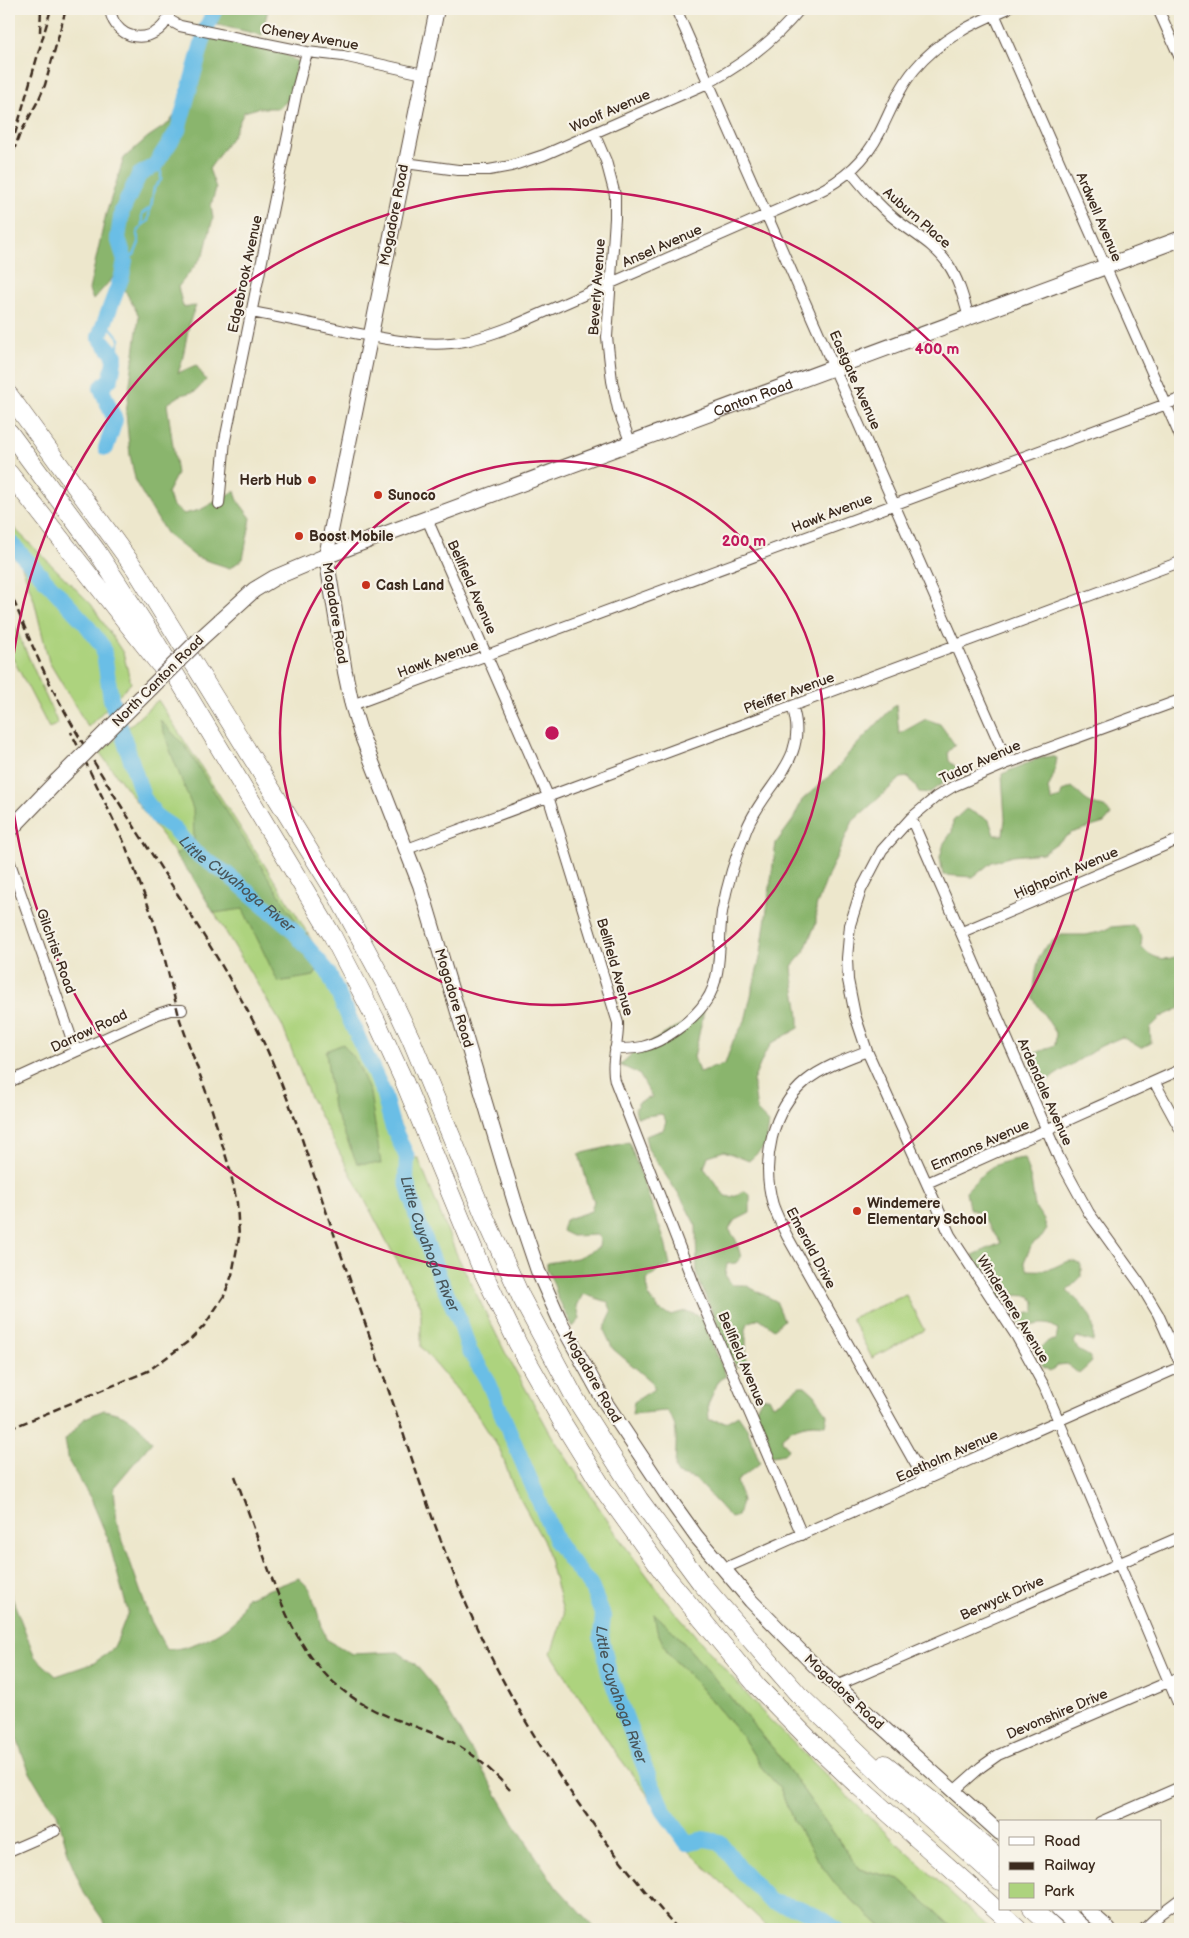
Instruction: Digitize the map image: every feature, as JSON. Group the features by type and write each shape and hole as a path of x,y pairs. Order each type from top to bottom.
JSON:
{"highway":[{"path":"9,387 26,420"},
{"path":"9,395 136,570 215,696 356,929 386,984 412,1039 484,1215 521,1297 561,1373 606,1449 668,1539 701,1582 766,1659 830,1727 999,1880"},
{"path":"9,432 123,590 314,903 368,1003 404,1081 483,1272 564,1426 606,1493 671,1583 757,1686 818,1748 1018,1929"},
{"path":"9,473 210,730"},
{"path":"830,1727 906,1780 999,1858"},
{"path":"952,1870 1008,1929"},
{"path":"1033,1910 1054,1929"},
{"path":"1061,1910 1083,1929"}],"main road":[{"name":"Canton Road","path":"326,556 1180,240"},
{"name":"North Canton Road","path":"9,831 198,641 254,590 274,578 326,556"}],"street":[{"path":"110,9 113,20 118,27 124,32 142,38 156,32 169,20 172,9"},
{"name":"Mogadore Road","path":"437,9 326,556 337,629 352,705 360,734 407,849 443,959 515,1203 546,1291 578,1356 634,1448 671,1501 724,1569 770,1622 836,1686 999,1833"},
{"name":"Eastgate Avenue","path":"676,9 1008,763"},
{"name":"Woolf Avenue","path":"405,163 458,170 496,169 524,162 708,83 742,63 771,41 800,9"},
{"name":"Ansel Avenue","path":"252,312 413,343 436,344 480,338 513,326 827,188 850,171 871,148 900,90 924,58 952,35 993,11 1007,9"},
{"path":"1158,9 1180,58"},
{"name":"Ardwell Avenue","path":"993,11 1180,436"},
{"name":"Cheney Avenue","path":"169,20 180,26 192,29 307,52 343,56 423,74"},
{"name":"Edgebrook Avenue","path":"219,504 225,440 298,86 307,52"},
{"name":"Beverly Avenue","path":"594,133 606,161 615,196 615,218 606,322 608,359 618,409 631,444"},
{"name":"Auburn Place","path":"850,171 878,204 941,254 950,266 959,285 969,318"},
{"name":"Hawk Avenue","path":"352,705 1180,399"},
{"name":"Bellfield Avenue","path":"427,519 548,796 618,1023 612,1068 615,1080 694,1284 802,1535"},
{"name":"Pfeiffer Avenue","path":"407,849 1180,562"},
{"name":"Tudor Avenue","path":"851,920 860,890 890,839 911,818 947,789 1008,763 1180,700"},
{"path":"615,1049 642,1047 665,1037 687,1021 705,1004 710,995 717,967 722,911 732,869 754,813 790,761 796,746 798,729 792,706"},
{"name":"Ardendale Avenue","path":"911,818 1047,1130 1078,1195 1089,1214 1140,1284 1158,1314 1180,1365"},
{"name":"Highpoint Avenue","path":"962,932 1180,839"},
{"name":"Gilchrist Road","path":"9,860 76,1051"},
{"name":"Windemere Avenue","path":"851,920 847,958 848,980 855,1015 867,1051 950,1235 972,1271 1017,1336 1044,1386 1180,1708"},
{"name":"Darrow Road","path":"9,1082 158,1014 170,1010 182,1010"},
{"name":"Emerald Drive","path":"867,1051 819,1072 796,1090 786,1103 778,1117 771,1144 769,1183 775,1211 787,1236 925,1481"},
{"name":"Emmons Avenue","path":"927,1183 1155,1083 1180,1070"},
{"path":"1155,1083 1180,1129"},
{"name":"Eastholm Avenue","path":"724,1569 1059,1422 1180,1365"},
{"name":"Berwyck Drive","path":"836,1686 1180,1537"},
{"name":"Devonshire Drive","path":"954,1792 980,1767 998,1755 1180,1677"},
{"path":"1105,1820 1180,1787"},
{"path":"9,1851 55,1831"},
{"path":"1144,1929 1180,1899"},
{"path":"1087,1910 1109,1929"}],"green space":[{"path":"215,9 268,9 262,35 209,23"},
{"path":"204,36 283,53 298,62 288,100 279,108 258,108 244,112 233,135 209,169 216,188 211,206 213,218 204,254 178,287 183,307 196,306 192,314 178,373 196,365 206,380 196,391 181,395 167,404 177,474 167,493 173,506 184,514 200,510 235,491 238,501 251,518 243,559 230,568 196,557 166,533 136,483 130,455 126,413 139,316 116,274 93,300 89,290 106,214 124,158 148,137 169,123 187,98"},
{"path":"9,523 91,604 123,653 131,683 88,727 49,662 34,600 20,561 9,548"},
{"path":"9,613 58,724 49,728 9,651"},
{"path":"158,700 296,914 343,994 380,1073 413,1158 418,1158 457,1255 505,1352 552,1436 619,1538 673,1610 766,1716 870,1818 990,1929 954,1929 900,1879 859,1869 776,1752 675,1633 654,1614 669,1655 684,1669 742,1736 762,1768 780,1788 793,1820 837,1886 884,1929 770,1929 693,1855 613,1749 551,1653 564,1615 545,1544 513,1486 500,1450 475,1411 421,1347 421,1306 309,1095 282,1025 192,876 100,753"},
{"path":"896,704 899,734 926,719 940,724 955,745 948,752 949,761 963,773 957,778 947,780 929,793 919,792 909,777 901,778 853,821 816,907 816,923 804,952 792,966 799,1028 772,1043 765,1053 753,1081 757,1111 769,1123 766,1145 749,1161 724,1151 708,1156 704,1168 725,1196 731,1197 745,1191 750,1195 750,1213 734,1221 729,1229 736,1240 741,1257 736,1263 727,1264 725,1275 732,1285 745,1285 776,1301 784,1320 774,1329 759,1318 748,1323 746,1329 746,1363 737,1367 697,1276 696,1226 683,1201 648,1149 645,1136 663,1130 666,1121 662,1114 637,1117 635,1109 639,1102 652,1097 639,1074 620,1065 634,1052 704,1011 694,1057 699,1072 725,1064 733,1041 745,1021 761,953 776,843 793,820 802,800 835,771 849,753"},
{"path":"160,720 185,746 322,962 314,976 278,982 243,909 214,913 192,876 175,855 194,841 193,809"},
{"path":"1051,756 1057,758 1054,774 1048,789 1052,801 1060,798 1062,792 1072,787 1088,802 1104,807 1108,811 1111,815 1104,823 1071,833 1043,853 1012,856 992,862 973,877 943,875 940,857 944,843 952,832 953,821 966,809 989,820 994,835 1003,835 1005,819 1002,774 1037,759"},
{"path":"1133,925 1142,937 1141,947 1150,954 1164,959 1180,955 1180,1008 1161,1017 1150,1028 1151,1043 1141,1048 1122,1037 1101,1046 1041,1084 1032,1071 1030,1055 1055,1045 1056,1033 1033,998 1039,958 1045,947 1061,935 1086,935 1111,927"},
{"path":"343,1044 357,1062 370,1093 381,1164 357,1163 333,1108 326,1051"},
{"path":"629,1142 665,1242 670,1266 659,1269 647,1280 648,1295 659,1310 670,1315 686,1311 701,1317 726,1376 719,1380 708,1404 709,1420 726,1422 738,1415 747,1428 760,1463 737,1481 742,1501 738,1516 731,1518 695,1479 678,1474 675,1469 675,1430 671,1416 666,1411 632,1414 634,1402 654,1389 651,1381 613,1349 604,1330 612,1312 608,1302 583,1294 577,1306 580,1319 573,1327 557,1296 554,1284 547,1270 547,1263 577,1258 599,1247 600,1239 597,1235 572,1236 562,1231 565,1220 591,1211 594,1201 579,1154"},
{"path":"1024,1158 1031,1180 1035,1207 1044,1220 1047,1229 1042,1237 1032,1244 1024,1262 1028,1270 1046,1270 1068,1261 1081,1265 1081,1277 1067,1291 1080,1302 1088,1313 1094,1333 1093,1342 1077,1337 1074,1342 1078,1350 1089,1356 1092,1362 1079,1374 1067,1364 1058,1365 1050,1371 1043,1367 1036,1353 1048,1341 1056,1340 1058,1330 1045,1324 1020,1328 1021,1315 1035,1312 1035,1302 1030,1296 1011,1295 1001,1299 995,1296 992,1273 977,1267 973,1255 1001,1243 979,1213 969,1208 966,1191 996,1165"},
{"path":"906,1295 924,1330 872,1358 851,1318"},
{"path":"800,1386 805,1386 815,1395 827,1415 825,1425 808,1425 792,1430 782,1437 782,1440 789,1449 784,1454 772,1456 752,1410 757,1407 762,1398 769,1397 773,1405"},
{"path":"104,1410 120,1414 132,1420 152,1442 114,1487 117,1524 150,1619 166,1649 183,1647 205,1640 233,1622 238,1616 246,1598 299,1578 310,1589 326,1639 352,1654 398,1652 415,1664 434,1687 512,1820 554,1884 596,1929 106,1929 101,1917 84,1893 70,1859 57,1813 29,1771 17,1739 9,1735 9,1583 11,1595 35,1657 56,1676 94,1663 114,1648 128,1612 108,1539 91,1499 69,1462 65,1440 85,1418"},
{"path":"654,1613 675,1633 776,1752 859,1869 900,1879 954,1929 884,1929 837,1886 821,1865 793,1820 780,1788 762,1768 742,1736 684,1669 669,1655 657,1631"}],"waterway":[{"name":"Little Cuyahoga River","path":"106,448 115,420 101,388 111,378 115,356 99,337 122,276 125,260 118,238 122,211 139,175 155,165 178,130 206,29 215,9"},
{"name":"Little Cuyahoga River","path":"125,260 134,255 139,243 137,234 142,225 142,214 151,207 154,188 161,180 161,172 155,165"},
{"name":"Little Cuyahoga River","path":"142,225 148,221 150,209"},
{"name":"Little Cuyahoga River","path":"106,322 120,339 115,356"},
{"name":"Little Cuyahoga River","path":"11,543 85,623 103,647 111,699 143,797 157,817 172,827 195,853 227,874 291,928 328,972 383,1092 392,1125 407,1157 406,1179 418,1221 441,1281 459,1319 469,1350 487,1379 557,1543 590,1584 603,1616 601,1636 609,1673 642,1761 663,1810 687,1843 704,1839 720,1842 741,1870 771,1902 799,1908 822,1919 836,1929"}],"railway":[{"path":"40,32 41,9"},
{"path":"15,134 51,9"},
{"path":"9,164 19,136 45,85 66,9"},
{"path":"9,589 44,672 81,740 205,938 265,1045 298,1127 434,1523 482,1639 523,1717 570,1791 622,1862 678,1929"},
{"path":"9,1429 148,1371 189,1341 204,1326 224,1296 232,1275 239,1237 237,1203 230,1170 209,1100 180,1020 160,940 124,842 71,732"},
{"path":"235,1476 283,1607 304,1647 317,1665 332,1681 372,1709 440,1736 467,1751 511,1791"}],"place":[{"name":"Herb Hub","path":"312,480"},
{"name":"Sunoco","path":"378,495"},
{"name":"Boost Mobile","path":"299,536"},
{"name":"Cash Land","path":"366,585"},
{"name":"Windemere Elementary School","path":"857,1211"}]}
